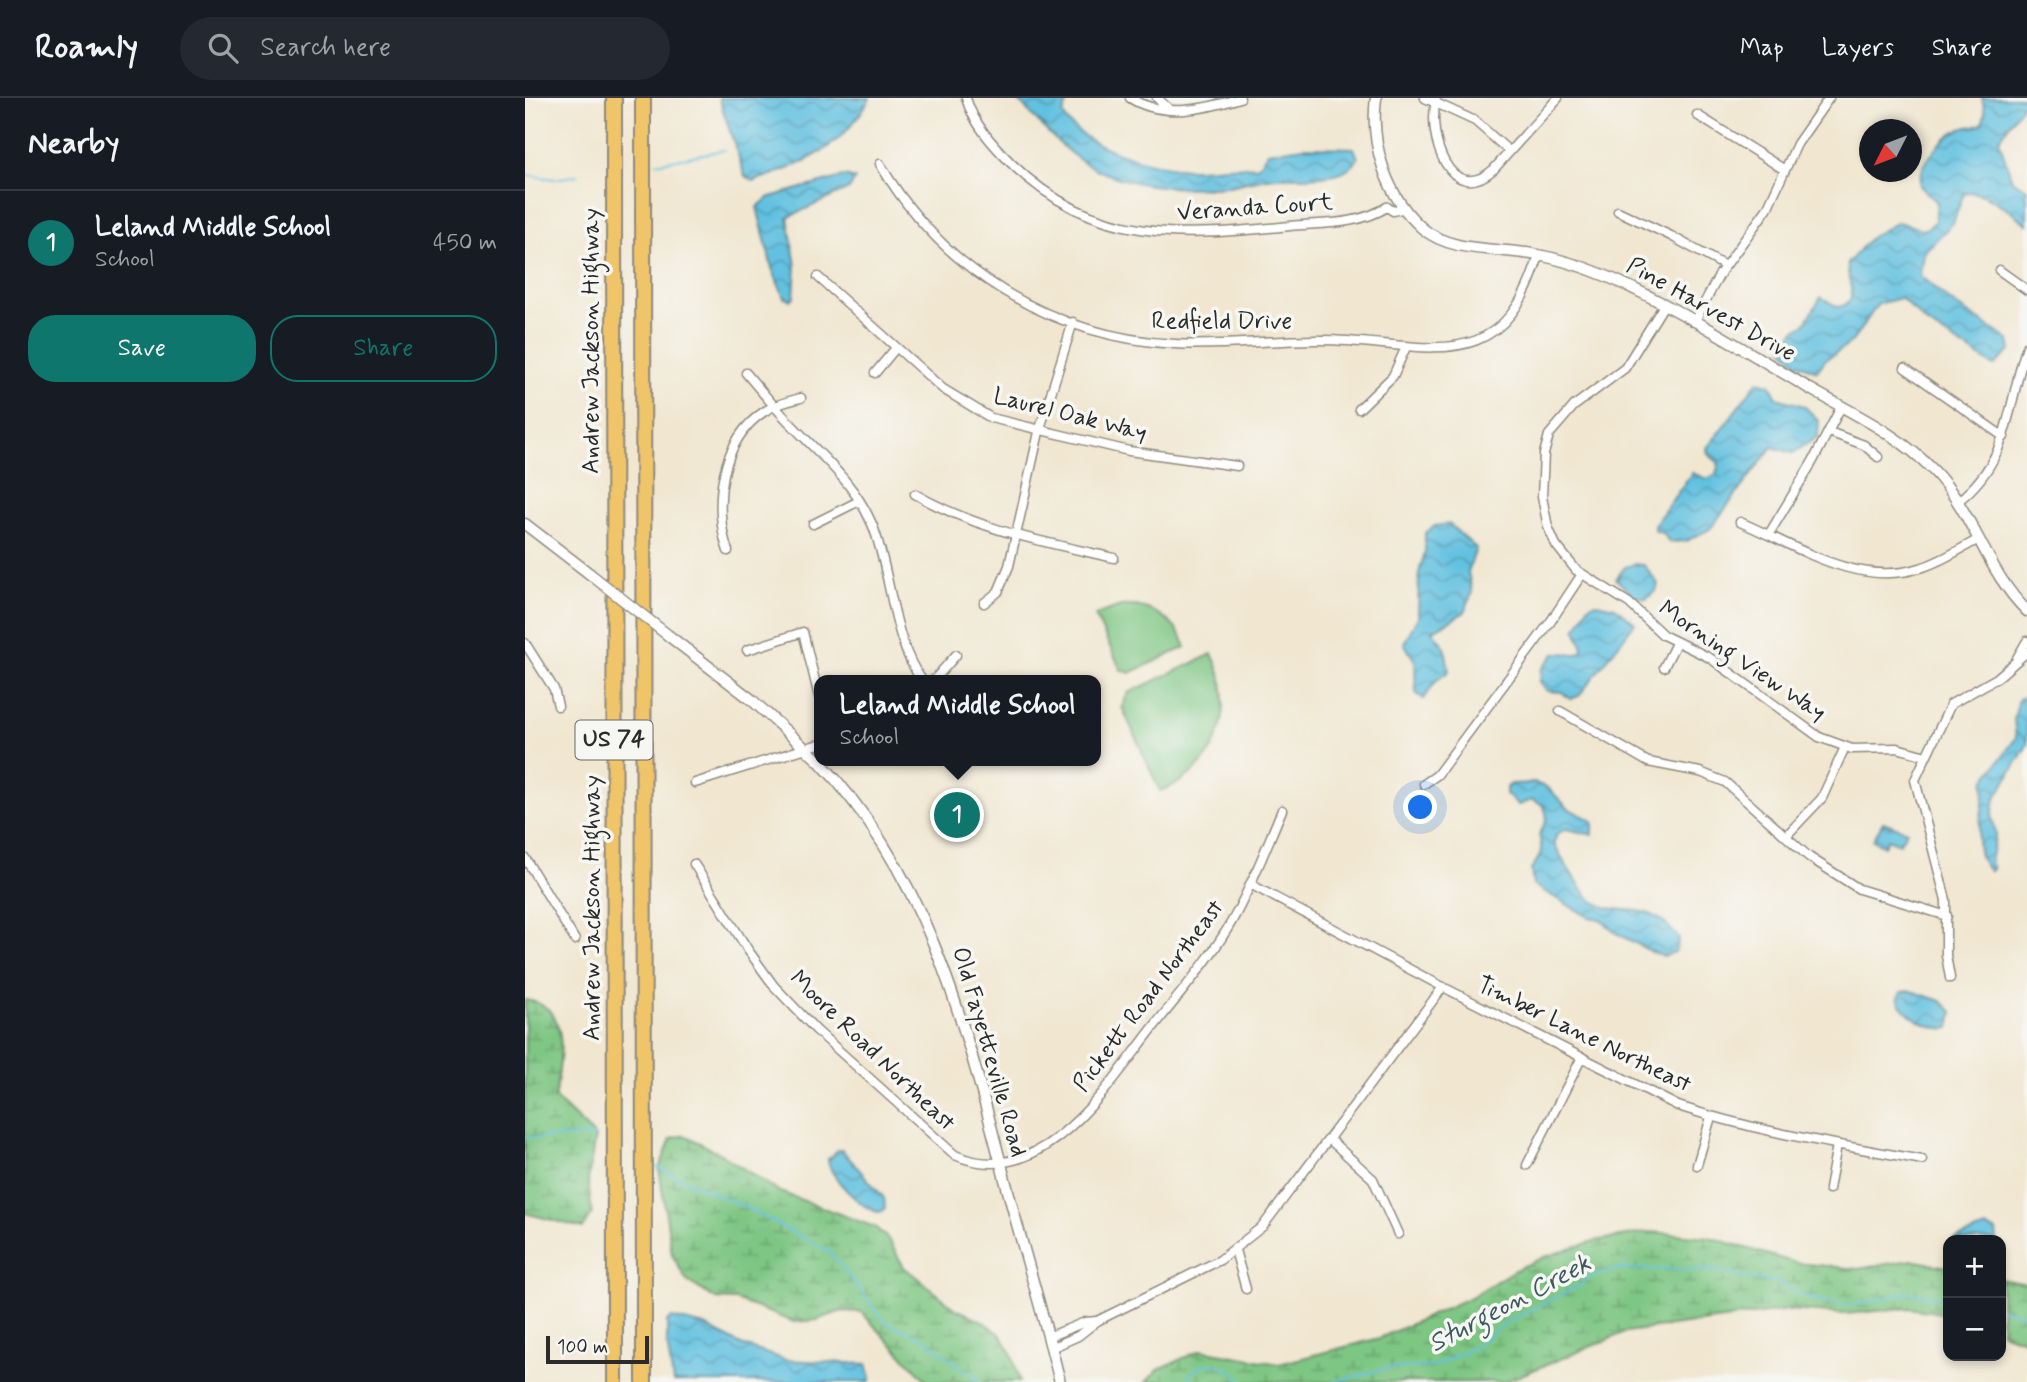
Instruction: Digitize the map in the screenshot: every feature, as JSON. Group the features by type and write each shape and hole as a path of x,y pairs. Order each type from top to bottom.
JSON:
{"highway":[{"name":"Andrew Jackson Highway","path":"614,98 615,1382"},
{"name":"Andrew Jackson Highway","path":"643,98 643,1382"}],"street":[{"name":"Veranda Court","path":"966,98 989,138 1027,177 1074,207 1127,227 1168,234 1215,234 1363,219 1387,207 1396,211 1405,208"},
{"path":"1130,98 1152,107 1200,109 1240,98"},
{"path":"1157,98 1168,108"},
{"name":"Pine Harvest Drive","path":"1378,98 1377,145 1394,192 1422,228 1451,243 1539,255 1605,275 1694,322 1912,451 1958,501 1997,576 2027,611"},
{"path":"1425,98 1475,121 1509,151"},
{"path":"1436,102 1434,121 1438,148 1449,169 1456,176 1471,180 1485,176 1558,98"},
{"path":"1694,322 1725,266 1767,209 1803,134 1829,98"},
{"path":"1697,115 1785,170"},
{"name":"Redfield Drive","path":"880,164 913,215 969,270 1019,300 1073,322 1123,337 1171,344 1309,340 1452,348 1468,344 1494,330 1518,306 1539,255"},
{"path":"1387,207 1388,198 1394,192"},
{"path":"1618,211 1725,266"},
{"path":"1999,270 2027,290"},
{"name":"Laurel Oak Way","path":"818,277 895,349 969,407 991,418 1038,432 1156,456 1237,466"},
{"name":"Morning View Way","path":"1664,305 1630,363 1567,413 1546,441 1541,489 1545,516 1556,545 1582,575 1623,599 1657,631 1722,666 1785,709 1812,733 1845,747 1867,750 1898,748 1926,756"},
{"path":"984,603 1001,585 1016,536 1038,432 1073,322"},
{"path":"1958,501 1984,476 2004,436 2027,346"},
{"path":"1359,409 1393,376 1406,347"},
{"path":"875,373 895,349"},
{"path":"1905,368 2004,436"},
{"path":"746,373 774,406 845,477 859,500 878,540 909,659 919,675"},
{"path":"728,551 723,537 726,466 736,441 747,427 774,406 801,398"},
{"path":"1769,534 1841,407"},
{"path":"1829,432 1864,445 1878,457"},
{"path":"915,494 960,518 1016,536 1114,558"},
{"path":"813,524 859,500"},
{"path":"1741,522 1844,568 1883,574 1922,568 1979,539"},
{"name":"Old Fayetteville Road","path":"525,524 761,707 814,756"},
{"path":"1424,784 1437,775 1582,575"},
{"path":"747,650 803,632 814,677"},
{"path":"2016,660 2027,641"},
{"path":"525,643 554,688 558,706"},
{"path":"1664,667 1676,643"},
{"path":"1950,978 1946,955 1947,916 1944,891 1914,784 1954,701 1987,685 2027,652"},
{"path":"938,675 956,655"},
{"path":"1560,711 1649,762 1700,772 1725,782 1820,866 1859,889 1894,902 1947,916"},
{"path":"695,783 814,746"},
{"path":"1786,836 1822,798 1845,747"},
{"name":"Old Fayetteville Road","path":"823,766 855,803 890,855 930,928 955,999 1059,1382"},
{"name":"Pickett Road Northeast","path":"1000,1162 1028,1156 1072,1127 1087,1112 1215,948 1251,884 1282,810"},
{"path":"526,863 575,940"},
{"name":"Moore Road Northeast","path":"694,864 754,959 816,1030 955,1155 972,1161 1000,1162"},
{"name":"Timber Lane Northeast","path":"1251,884 1678,1106 1837,1144 1922,1160"},
{"path":"1051,1348 1078,1336 1097,1321 1235,1250 1274,1214 1443,986"},
{"path":"1527,1165 1582,1058"},
{"path":"1697,1165 1711,1116"},
{"path":"1329,1139 1373,1179 1398,1234"},
{"path":"1829,1189 1837,1144"},
{"path":"1235,1250 1246,1289"},
{"path":"1048,1337 1085,1322 1097,1321"}],"green space":[{"path":"1121,606 1142,607 1161,615 1176,629 1186,647 1130,673 1121,670 1095,615"},
{"path":"1212,654 1224,695 1218,735 1197,769 1180,782 1160,791 1122,707 1128,693"},
{"path":"525,1000 541,1004 551,1013 558,1025 560,1054 555,1098 595,1136 588,1180 592,1214 583,1228 525,1213"},
{"path":"684,1135 716,1151 780,1192 875,1227 888,1239 904,1267 956,1309 981,1320 1000,1334 1011,1352 1020,1382 928,1382 861,1312 842,1311 817,1320 794,1322 736,1300 716,1299 687,1281 672,1255 659,1169 671,1139"},
{"path":"1651,1232 1709,1237 1796,1263 1858,1269 1911,1260 1943,1266 1943,1313 1909,1308 1844,1314 1789,1310 1626,1332 1504,1382 1146,1382 1159,1369 1201,1350 1279,1364 1380,1338 1471,1297 1513,1271 1544,1257 1594,1241"},
{"path":"2006,1280 2027,1284 2027,1341 2006,1334"}],"water":[{"path":"719,98 870,98 848,129 821,152 806,161 753,181 745,176"},
{"path":"1016,98 1069,98 1063,114 1071,126 1101,145 1159,165 1192,169 1257,167 1268,152 1304,147 1354,148 1358,158 1344,171 1323,176 1273,177 1233,185 1189,188 1149,185 1111,175 1077,158"},
{"path":"1982,98 2027,98 1999,140 2012,180 2027,189 2027,224 1980,194 1964,193 1953,223 1923,253 1920,276 1951,302 2009,340 2011,350 1994,366 1929,325 1901,298 1878,304 1851,343 1826,359 1817,371 1797,363 1783,348 1794,331 1805,324 1821,297 1838,307 1850,301 1848,263 1872,236 1898,222 1925,230 1935,222 1937,202 1920,186 1922,170 1932,153 1946,138 1960,129 1982,124 1985,114"},
{"path":"846,176 855,179 849,189 788,217 796,266 794,297 790,300 784,298 772,268 757,207 770,197"},
{"path":"1758,381 1770,384 1777,398 1804,406 1819,421 1818,437 1793,453 1772,447 1710,529 1686,541 1669,542 1664,534 1654,530 1654,525 1692,473 1707,479 1716,474 1719,463 1708,454 1707,448"},
{"path":"1449,524 1476,548 1468,572 1472,592 1465,612 1432,631 1445,647 1449,671 1436,681 1424,699 1416,693 1415,661 1404,643 1418,617 1419,573 1425,552 1425,533 1434,526"},
{"path":"1644,565 1658,584 1656,591 1646,599 1632,595 1616,579 1625,567"},
{"path":"1596,603 1615,607 1635,623 1579,696 1570,699 1562,692 1547,691 1540,683 1541,670 1555,653 1582,652 1583,647 1576,630 1589,605"},
{"path":"2027,670 2027,745 1995,799 1992,817 1996,833 1990,862 1993,869 1990,871 1979,852 1978,840 1984,781 2016,738 2014,718 2019,699 2026,696 2024,676"},
{"path":"1535,783 1548,788 1569,809 1593,821 1593,835 1566,829 1557,834 1554,843 1584,891 1593,901 1605,907 1646,912 1656,917 1679,939 1675,952 1664,956 1656,954 1618,934 1600,919 1589,917 1533,885 1531,870 1540,854 1539,835 1547,817 1543,805 1532,800 1518,805 1506,794 1506,788 1511,784"},
{"path":"1883,822 1907,831 1899,844 1888,839 1884,846 1873,840"},
{"path":"1911,991 1941,1001 1953,1012 1950,1028 1927,1024 1905,1010 1898,997 1901,992"},
{"path":"838,1150 842,1150 884,1198 885,1208 880,1212 865,1206 840,1183 829,1166 828,1159"},
{"path":"1986,1228 1996,1231 1996,1235 1966,1235"},
{"path":"672,1318 705,1326 741,1345 786,1360 867,1364 871,1378 869,1382 673,1382 667,1343 667,1322"}],"waterway":[{"path":"656,163 724,150"},
{"path":"525,175 555,179 578,175"},
{"name":"Sturgeon Creek","path":"525,1136 595,1136"},
{"name":"Sturgeon Creek","path":"656,1167 747,1208 830,1252 885,1322 923,1338 981,1382"},
{"name":"Sturgeon Creek","path":"1334,1382 1387,1368 1432,1367 1471,1349 1511,1320 1581,1285 1589,1277 1619,1269 1709,1270 1779,1283 1805,1297 1836,1304 1858,1305 1906,1293 1943,1297"},
{"name":"Sturgeon Creek","path":"2006,1310 2027,1316"},
{"name":"Sturgeon Creek","path":"1186,1382 1199,1368 1214,1364 1230,1370 1244,1382"}],"place":[{"name":"Leland Middle School","path":"957,815"}]}
